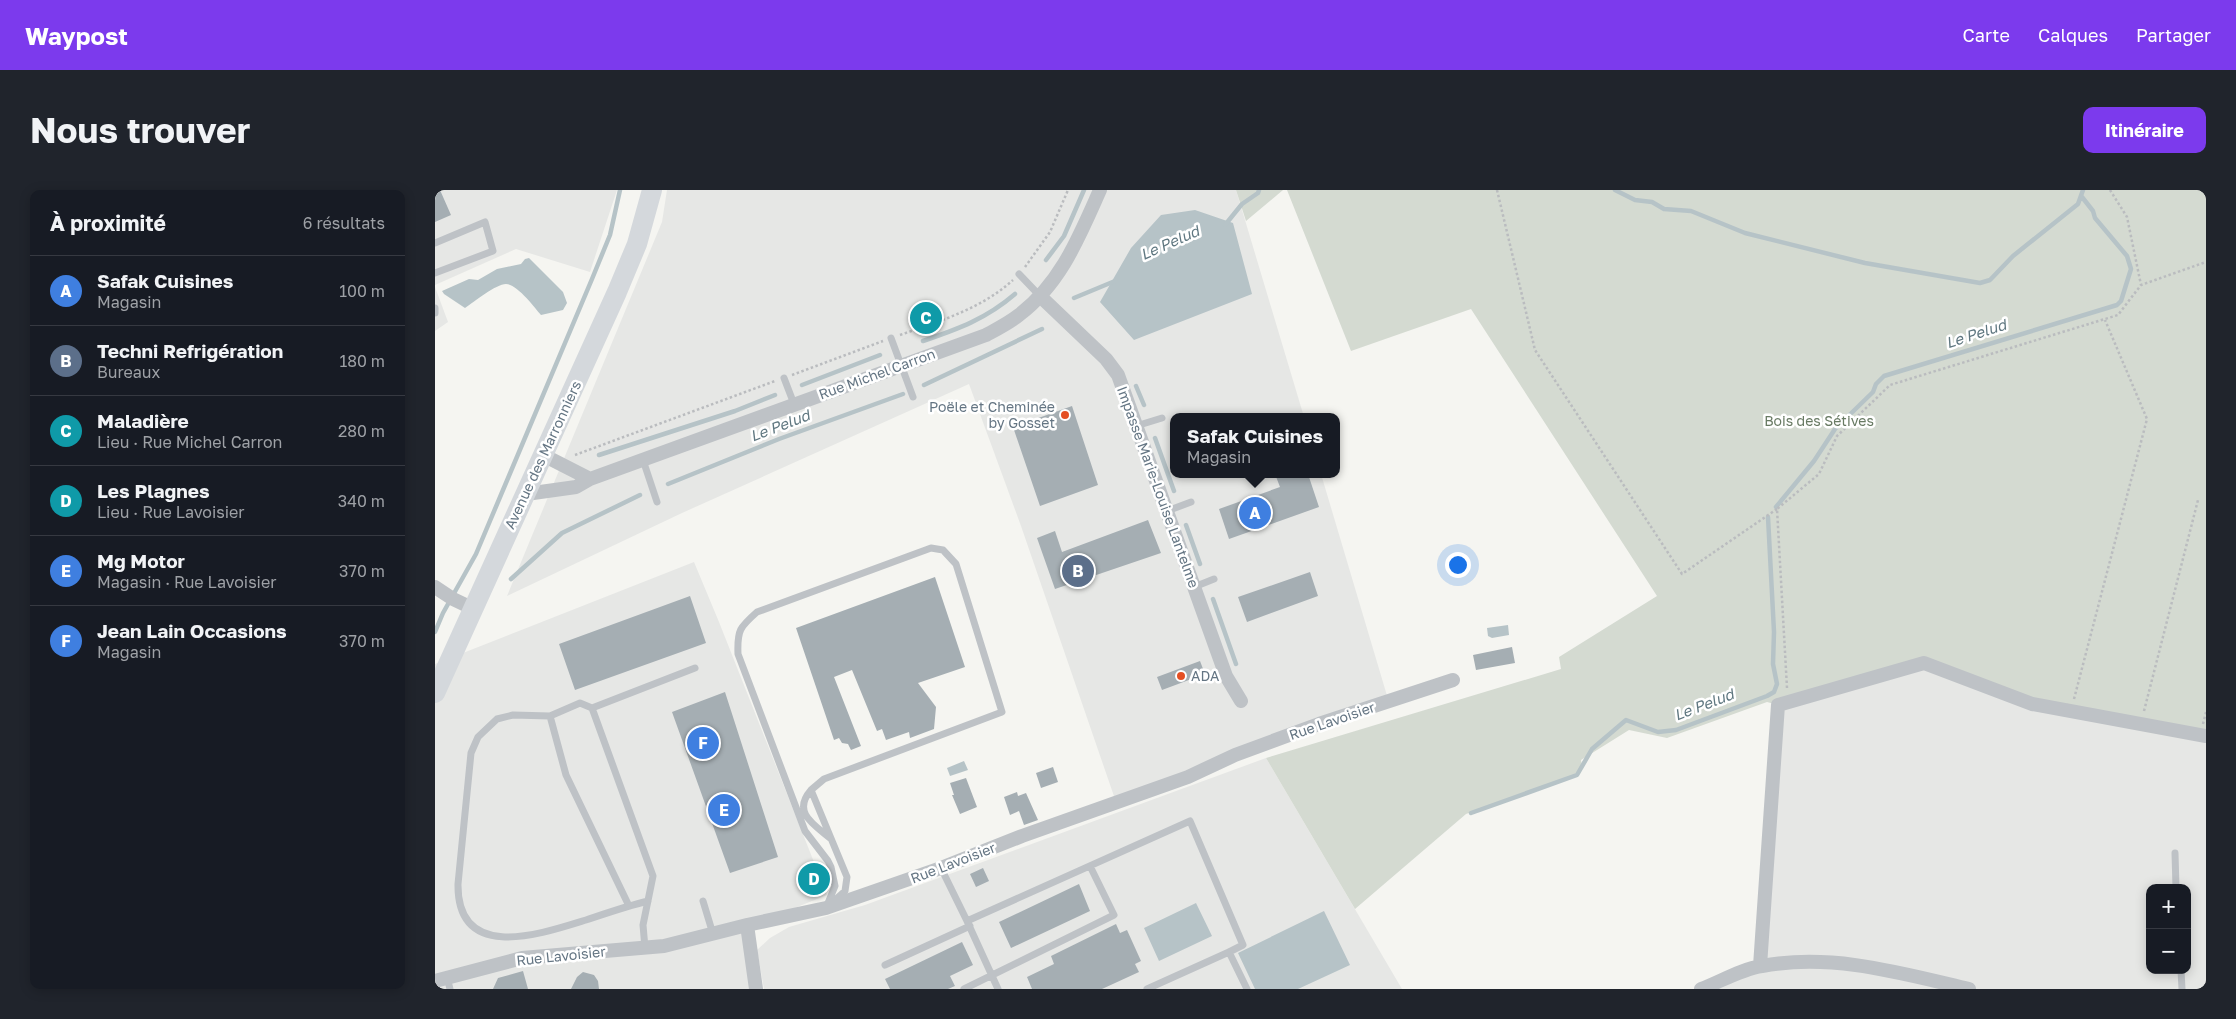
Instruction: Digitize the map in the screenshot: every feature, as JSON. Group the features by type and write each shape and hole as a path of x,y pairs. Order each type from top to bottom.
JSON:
{"main road":[{"name":"Avenue des Marronniers","path":"644,190 644,215"},
{"name":"Avenue des Marronniers","path":"435,693 625,274 637,244 652,190"}],"street":[{"name":"Rue Michel Carron","path":"525,494 576,487 590,479 986,335 1018,316 1041,297 1075,248 1100,190"},
{"name":"Impasse Marie-Louise Lantelme","path":"1041,297 1106,358 1118,374 1226,676 1241,701"},
{"path":"543,455 590,479"},
{"path":"436,588 474,609"},
{"path":"1760,966 1778,704 1924,663 2032,704 2206,736"},
{"name":"Rue Lavoisier","path":"444,982 522,958 664,946 826,908 941,868 1022,836 1188,777 1235,755 1319,724 1453,680"},
{"path":"747,925 756,989"},
{"path":"1701,989 1760,966 1810,961 1863,965 1969,989"}],"lane":[{"path":"435,243 485,222 493,252 435,273"},
{"path":"1019,274 1041,297"},
{"path":"435,308 435,313"},
{"path":"891,338 913,398"},
{"path":"784,378 794,404"},
{"path":"1136,426 1162,418"},
{"path":"643,460 657,502"},
{"path":"1167,511 1191,502"},
{"path":"826,908 835,886 831,867 805,830 738,654 737,637 741,626 757,612 931,548 943,550 956,564 1002,712 824,779 811,790 802,807 811,823 833,840"},
{"path":"1194,587 1214,580"},
{"path":"648,901 547,932 514,938 497,937 473,927 462,912 458,894 471,753 478,737 497,719 513,715 550,716 580,704 592,708 695,668"},
{"path":"592,708 653,876 643,925 645,948"},
{"path":"550,716 566,775 629,906"},
{"path":"811,790 847,877 845,891 826,908"},
{"path":"885,965 969,923 1190,821 1243,945 1147,989"},
{"path":"2175,853 2176,884"},
{"path":"964,989 1114,915 1090,866"},
{"path":"941,868 969,923 998,989"},
{"path":"703,902 713,934"},
{"path":"1229,952 1247,989"},
{"path":"2181,974 2181,989"}],"path":[{"path":"575,455 961,314 998,293 1019,274 1049,232 1068,190"},
{"path":"1497,190 1535,350 1682,574 1777,509 1819,474 1837,436 1890,385 2118,315 2141,285 2206,262"},
{"path":"2110,190 2127,216 2141,285"},
{"path":"2070,712 2147,420 2105,319"},
{"path":"2141,724 2198,500"},
{"path":"1777,509 1787,702"}],"shaded area":[{"path":"435,190 617,190 590,272 516,249 435,285"},
{"path":"667,190 1236,190 1303,413 1170,413 1170,478 1322,478 1388,699 1116,802 1021,526 969,384 682,513 507,596 662,222"},
{"path":"435,287 448,322 435,331"},
{"path":"694,562 827,895 742,929 752,989 435,989 435,664"},
{"path":"1924,663 2206,730 2206,989 1701,989 1760,966 1778,705"},
{"path":"1266,758 1402,989 764,989 757,950 770,938 789,927 865,905"}],"green space":[{"path":"1236,190 1283,190 1246,221"},
{"name":"Bois des Sétives","path":"1287,190 2206,190 2206,730 2032,704 1924,663 1778,705 1767,702 1667,738 1629,730 1581,760 1582,766 1575,775 1466,814 1355,909 1266,758 1561,669 1559,657 1657,596 1471,309 1351,351"}],"water":[{"path":"1195,210 1233,223 1252,294 1134,340 1100,302 1131,248 1161,215"},
{"path":"529,258 563,292 567,303 563,310 541,315 520,292 506,284 491,290 465,308 442,291 469,279 478,280 497,269 521,264 525,259"},
{"path":"1508,625 1509,635 1492,638 1488,636 1487,628"},
{"path":"964,761 968,770 950,776 947,768"},
{"path":"1196,903 1212,936 1159,961 1144,928"},
{"path":"1324,911 1350,965 1298,989 1255,989 1238,953"}],"building":[{"path":"435,190 440,190 451,215 435,222"},
{"path":"1072,406 1098,485 1040,506 1013,427"},
{"path":"1277,478 1309,478 1319,507 1229,539 1219,509 1280,487"},
{"path":"1148,520 1161,553 1055,589 1037,538 1055,531 1062,552"},
{"path":"1310,572 1318,596 1247,622 1238,597"},
{"path":"935,577 965,667 918,683 936,707 934,729 910,738 909,732 886,740 882,729 877,731 852,670 834,677 861,746 851,750 848,744 842,743 839,738 834,740 796,628"},
{"path":"690,596 706,643 575,690 559,644"},
{"path":"1512,647 1515,663 1476,670 1473,655"},
{"name":"ADA","path":"1200,661 1205,674 1162,690 1157,677"},
{"path":"725,692 778,857 730,873 672,712"},
{"path":"1053,767 1058,782 1041,788 1036,773"},
{"path":"966,778 977,807 960,814 952,795 954,795 950,783"},
{"path":"1017,792 1018,796 1026,793 1038,820 1024,825 1019,811 1010,815 1004,797"},
{"path":"983,868 989,881 976,887 970,874"},
{"path":"1079,884 1090,911 1011,948 999,922"},
{"path":"1116,924 1120,933 1127,930 1141,961 1135,964 1139,972 1102,989 1032,989 1027,977 1054,964 1051,956"},
{"path":"962,942 973,965 950,976 955,986 948,989 890,989 885,979"},
{"path":"523,971 528,989 493,989 498,978"},
{"path":"583,972 594,975 598,981 599,989 571,989 577,977"}],"waterway":[{"path":"435,632 443,613 476,554 592,279 610,235 620,190"},
{"path":"1046,260 1064,236 1084,190"},
{"name":"Le Pelud","path":"1225,225 1242,204 1258,193 1259,190"},
{"name":"Le Pelud","path":"1615,190 1635,200 1652,202 1664,209 1691,211 1745,233 1865,263 1980,283 1990,280 2013,256 2078,204 2083,190"},
{"name":"Le Pelud","path":"1776,507 1814,461 1835,429 1873,392 1876,384 1884,376 2117,305 2121,301 2131,269 2127,256 2095,218 2093,211 2082,197"},
{"name":"Le Pelud","path":"1074,298 1115,281"},
{"path":"923,341 982,317 1015,294"},
{"name":"Le Pelud","path":"924,385 1042,329"},
{"path":"802,385 880,355"},
{"path":"1136,386 1144,405"},
{"name":"Le Pelud","path":"668,484 779,439 903,394"},
{"path":"599,455 735,411 775,395"},
{"path":"1155,438 1174,491"},
{"name":"Le Pelud","path":"511,579 562,533 640,495"},
{"name":"Le Pelud","path":"1471,813 1577,775 1592,749 1626,720 1658,732 1676,730 1774,692 1777,684 1773,664 1774,632 1768,517"},
{"path":"1186,525 1200,564"},
{"path":"1213,599 1236,664"}],"place":[{"name":"Maladière","path":"926,318"},
{"name":"Poële et Cheminée by Gosset","path":"1065,415"},
{"name":"Safak Cuisines","path":"1255,513"},
{"name":"Techni Refrigération","path":"1078,571"},
{"name":"ADA","path":"1181,676"},
{"name":"Jean Lain Occasions","path":"703,743"},
{"name":"Mg Motor","path":"724,810"},
{"name":"Les Plagnes","path":"814,879"}]}
